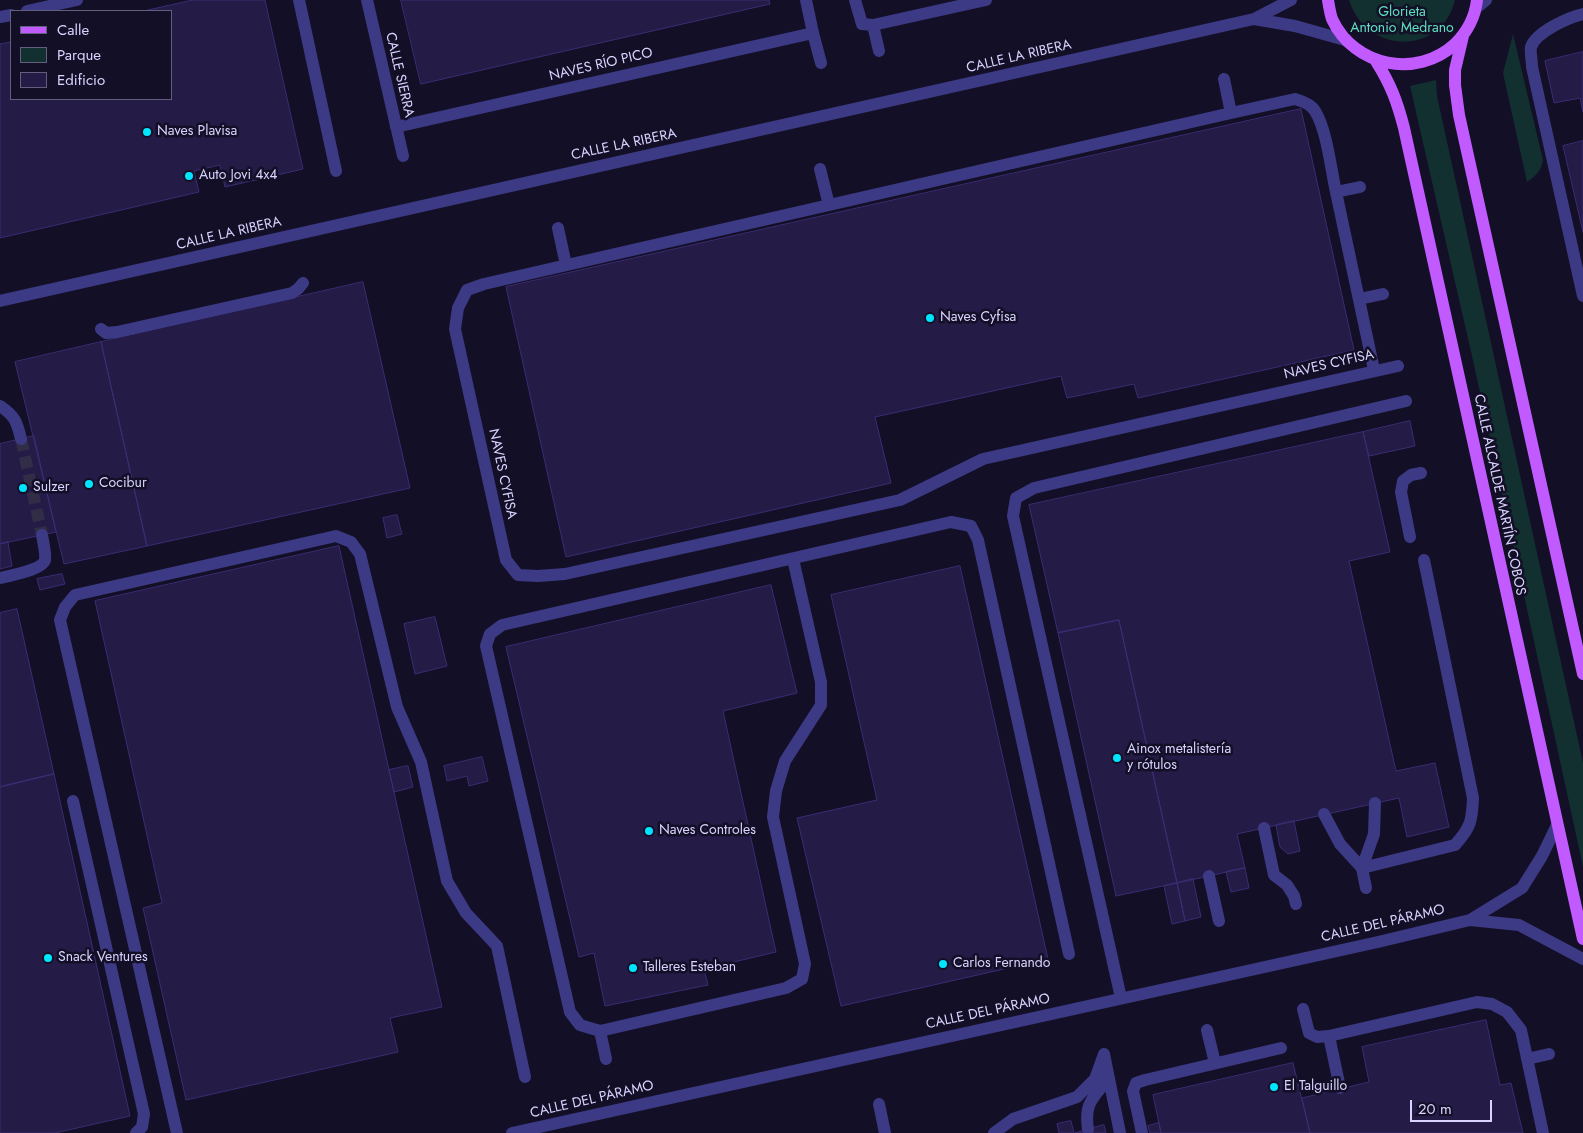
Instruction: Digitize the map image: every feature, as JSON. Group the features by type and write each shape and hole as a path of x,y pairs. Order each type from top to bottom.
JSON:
{"main road":[{"path":"1328,0 1332,18 1345,40 1359,52 1376,61 1400,65 1424,62 1445,52 1463,36 1480,3"},
{"path":"1463,36 1455,70 1459,115 1583,674"},
{"name":"CALLE ALCALDE MARTÍN COBOS","path":"1376,61 1393,92 1404,128 1583,939"}],"street":[{"path":"32,10 77,0"},
{"path":"299,0 336,171"},
{"name":"CALLE SIERRA","path":"367,0 403,156"},
{"path":"806,0 821,63"},
{"path":"855,0 862,24 874,26 986,0"},
{"name":"CALLE LA RIBERA","path":"0,301 1254,19 1291,0"},
{"path":"1583,14 1576,15 1553,26 1538,36 1531,47 1532,66 1583,296"},
{"name":"CALLE LA RIBERA","path":"1254,19 1295,26 1345,40"},
{"path":"874,26 879,51"},
{"name":"NAVES RÍO PICO","path":"396,127 813,33"},
{"path":"1224,79 1231,113"},
{"name":"NAVES CYFISA","path":"1336,192 1322,130 1315,109 1304,101 1295,100 566,265 484,284 467,290 458,308 455,329 506,560 518,575 565,574 900,500 983,459 1398,366"},
{"path":"820,169 829,205"},
{"path":"1360,187 1336,192 1374,370"},
{"path":"558,228 566,265"},
{"path":"101,328 106,333 117,332 292,292 303,283"},
{"path":"1359,299 1383,294"},
{"path":"1121,998 1013,516 1016,498 1034,488 1406,401"},
{"path":"0,406 11,414 18,424 21,439"},
{"path":"1410,537 1401,492 1404,480 1421,473"},
{"path":"793,559 821,682 821,705 786,762 776,791 773,817 805,964 802,979 786,988 600,1031 580,1025 570,1012 486,646 490,634 502,625 951,522 971,526 978,540 1070,954"},
{"path":"0,578 16,575 42,564 45,560 42,535"},
{"path":"177,1133 60,620 65,607 75,595 336,536 351,542 360,554 397,707 421,762 447,881 466,914 497,946 525,1077"},
{"path":"1362,868 1455,845 1465,834 1472,819 1473,798 1424,560"},
{"path":"73,801 144,1114 142,1127 136,1133"},
{"path":"1366,888 1362,868 1374,834 1375,803"},
{"path":"1324,814 1340,844 1362,868"},
{"name":"CALLE DEL PÁRAMO","path":"1470,920 1522,888 1542,856 1557,825"},
{"path":"1264,828 1274,876 1287,885 1294,896 1296,904"},
{"path":"1209,876 1219,921"},
{"name":"CALLE DEL PÁRAMO","path":"512,1133 1470,920 1519,925 1583,959"},
{"path":"1303,1009 1309,1034 1317,1037 1329,1036 1477,1002 1492,1004 1506,1012 1521,1030 1543,1133"},
{"path":"1208,1030 1215,1063"},
{"path":"600,1031 606,1059"},
{"path":"1329,1036 1340,1088"},
{"path":"1142,1133 1133,1091 1136,1083 1281,1048"},
{"path":"994,1133 1013,1119 1077,1097 1094,1079 1104,1054 1120,1133"},
{"path":"1527,1059 1549,1054"},
{"path":"1088,1129 1087,1110 1109,1078"},
{"path":"879,1104 883,1133"}],"green space":[{"name":"Glorieta Antonio Medrano","path":"1349,0 1455,0 1447,18 1435,31 1420,39 1404,42 1387,39 1371,31 1358,18"},
{"path":"1513,34 1543,160 1538,172 1527,182 1503,73"},
{"path":"1436,80 1437,96 1583,763 1583,867 1472,356 1410,86"}],"building":[{"name":"Naves Plavisa","path":"193,0 265,0 303,169 225,187 220,165 194,171 199,192 0,238 0,44 10,42 10,100 172,100 172,10 148,10"},
{"path":"401,0 769,0 770,4 421,84"},
{"path":"1583,52 1583,112 1580,98 1554,103 1545,61"},
{"name":"Naves Cyfisa","path":"1301,109 1354,350 1138,398 1134,384 1067,398 1061,376 875,417 891,483 566,557 506,287"},
{"path":"1583,141 1583,232 1563,146"},
{"path":"363,282 410,488 147,546 101,342"},
{"name":"Cocibur","path":"101,342 147,546 64,564 15,362"},
{"path":"1410,421 1415,446 1369,456 1363,432"},
{"path":"1363,432 1390,552 1349,561 1396,771 1435,763 1449,827 1407,837 1399,798 1237,834 1245,868 1177,883 1119,620 1058,633 1029,505"},
{"name":"Sulzer","path":"34,436 56,532 0,544 0,444"},
{"path":"397,515 402,534 387,538 383,518"},
{"path":"8,542 12,566 0,569 0,544"},
{"path":"339,546 442,1007 390,1018 398,1052 186,1100 143,908 162,903 95,601"},
{"path":"960,566 1048,959 841,1006 797,818 877,800 831,595"},
{"path":"62,574 65,584 40,590 37,579"},
{"name":"Naves Controles","path":"771,585 797,693 723,711 776,952 704,969 708,985 605,1006 594,953 579,957 506,647"},
{"path":"17,609 54,774 0,787 0,613"},
{"path":"435,617 447,666 415,674 404,624"},
{"name":"Ainox metalistería y rótulos","path":"1119,620 1177,883 1116,896 1058,633"},
{"path":"482,757 488,781 469,786 467,776 447,781 444,766"},
{"path":"408,766 413,787 394,792 389,770"},
{"name":"Snack Ventures","path":"54,774 130,1116 55,1133 0,1133 0,787"},
{"path":"1294,821 1300,851 1288,854 1280,847 1276,825"},
{"path":"1245,868 1249,888 1231,892 1226,872"},
{"path":"1193,879 1201,917 1185,921 1177,883"},
{"path":"1177,883 1185,921 1172,924 1164,886"},
{"path":"1486,1020 1500,1085 1511,1083 1523,1133 1310,1133 1302,1098 1369,1082 1362,1047"},
{"path":"1293,1063 1310,1133 1161,1133 1153,1095"},
{"path":"1071,1121 1074,1133 1059,1133 1057,1124"},
{"path":"1159,1123 1161,1133 1150,1133 1148,1126"},
{"path":"1104,1125 1106,1133 1075,1133 1088,1129"}],"tunnel":[{"path":"21,439 42,535"}],"place":[{"name":"Naves Plavisa","path":"147,132"},
{"name":"Auto Jovi 4x4","path":"189,176"},
{"name":"Naves Cyfisa","path":"930,318"},
{"name":"Cocibur","path":"89,484"},
{"name":"Sulzer","path":"23,488"},
{"name":"Ainox metalistería y rótulos","path":"1117,758"},
{"name":"Naves Controles","path":"649,831"},
{"name":"Snack Ventures","path":"48,958"},
{"name":"Carlos Fernando","path":"943,964"},
{"name":"Talleres Esteban","path":"633,968"},
{"name":"El Talguillo","path":"1274,1087"}]}
